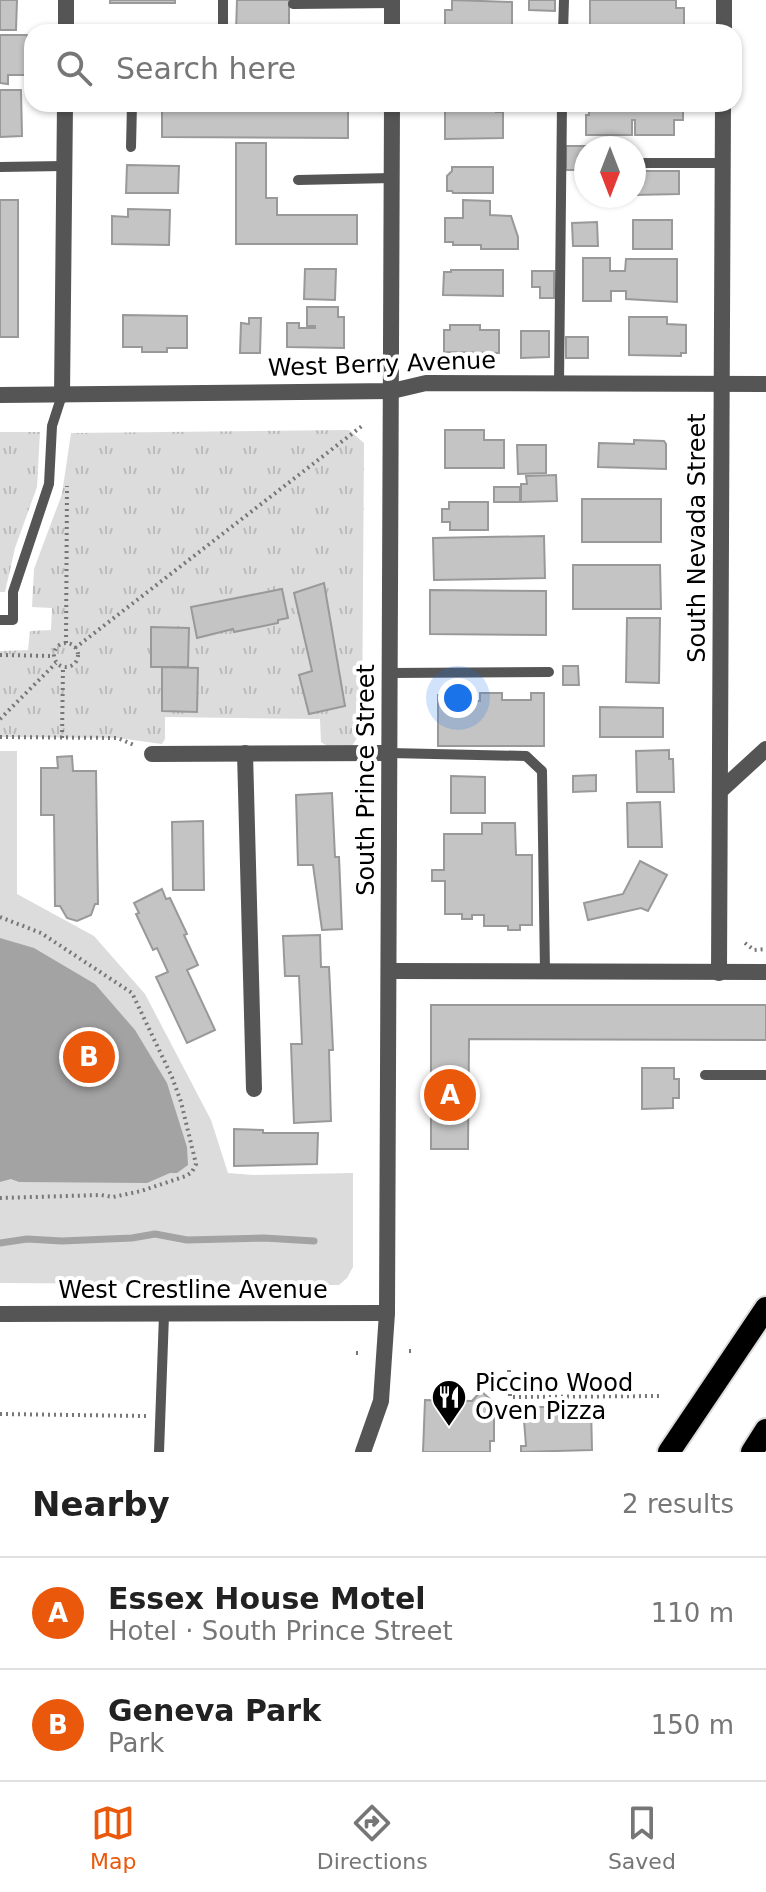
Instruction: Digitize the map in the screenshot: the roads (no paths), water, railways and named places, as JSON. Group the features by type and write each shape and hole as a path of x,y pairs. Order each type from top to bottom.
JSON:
{"highway":[{"path":"669,1452 766,1308"},
{"path":"752,1452 766,1430"}],"street":[{"path":"66,0 66,24"},
{"path":"724,0 724,24"},
{"path":"392,2 392,24"},
{"path":"62,395 65,112"},
{"name":"South Prince Street","path":"363,1452 381,1401 387,1313 392,112"},
{"name":"South Nevada Street","path":"719,973 723,112"},
{"name":"West Berry Avenue","path":"0,395 392,391 426,383 766,384"},
{"path":"720,791 766,749"},
{"path":"245,753 254,1089"},
{"path":"152,754 390,753"},
{"path":"389,971 766,972"},
{"name":"West Crestline Avenue","path":"0,1314 387,1313"}],"lane":[{"path":"223,0 223,24"},
{"path":"563,24 564,0"},
{"path":"293,4 392,2"},
{"path":"131,147 132,112"},
{"path":"559,384 562,112"},
{"path":"646,163 723,163"},
{"path":"0,167 64,166"},
{"path":"298,180 392,178"},
{"path":"0,620 13,620 13,592 49,484 52,426 62,395"},
{"path":"391,673 549,672"},
{"path":"390,753 526,756 542,771 545,972"},
{"path":"705,1075 766,1075"},
{"path":"159,1452 164,1315"}],"waterway":[{"path":"0,1243 27,1239 132,1238 155,1234 187,1240 264,1238 314,1241"}],"place":[{"name":"Geneva Park","path":"89,1057"},
{"name":"Essex House Motel","path":"450,1095"},
{"name":"Piccino Wood Oven Pizza","path":"449,1428"}]}
